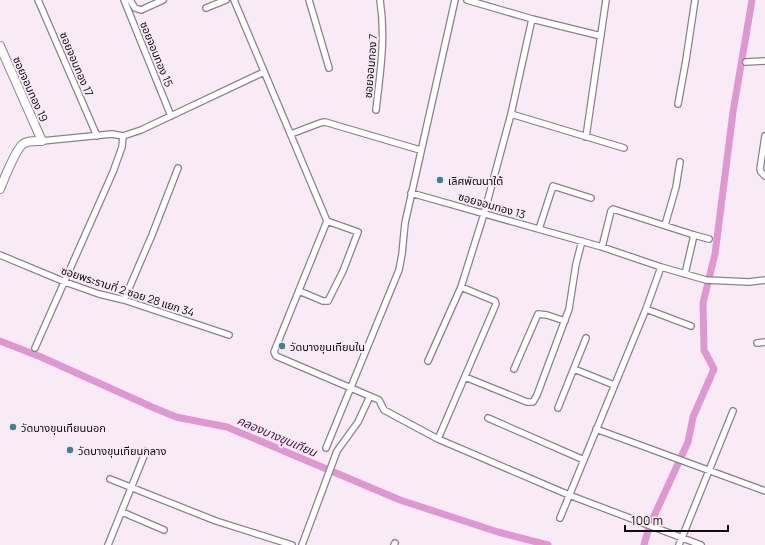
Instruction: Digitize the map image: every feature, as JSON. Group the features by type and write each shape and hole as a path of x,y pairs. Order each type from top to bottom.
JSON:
{"street":[{"name":"ซอยจอมทอง 17","path":"38,0 97,136"},
{"name":"ซอยจอมทอง 15","path":"124,0 171,116"},
{"path":"130,0 135,8 141,10 163,0"},
{"path":"206,8 226,0"},
{"path":"234,0 326,221 274,352 275,355 278,358 379,400 384,410 438,439 569,495 701,545"},
{"path":"309,0 329,68"},
{"name":"ซอยจอมทอง 7","path":"376,110 383,53 380,0"},
{"path":"326,448 399,270 404,223 454,0"},
{"path":"468,0 532,19 601,36"},
{"path":"586,137 606,0"},
{"path":"678,104 695,0"},
{"path":"428,361 461,287 484,214 511,114 532,19"},
{"name":"ซอยจอมทอง 19","path":"0,46 42,141"},
{"path":"746,62 765,61"},
{"path":"0,189 23,144 112,134 123,136 141,130 264,72"},
{"path":"511,114 624,148"},
{"path":"291,134 320,122 325,122 420,150"},
{"path":"36,348 112,172 122,147 123,136"},
{"path":"765,136 760,169 765,176"},
{"path":"665,225 676,186 680,162"},
{"path":"124,300 152,236 178,168"},
{"path":"539,229 553,186 591,198"},
{"name":"ซอยจอมทอง 13","path":"411,193 582,241 706,280 749,282 765,280"},
{"path":"602,247 612,210 615,209 709,239"},
{"path":"298,291 323,301 328,301 331,298 358,234 358,231 326,221"},
{"path":"685,274 694,235"},
{"path":"465,377 526,402 533,402 537,396 569,309 576,264 582,241"},
{"name":"ซอยพระรามที่ 2 ซอย 28 แยก 34","path":"0,255 64,282 99,294 124,300 229,335"},
{"path":"560,518 646,309 661,267"},
{"path":"438,439 496,304 495,301 461,287"},
{"path":"646,309 691,326"},
{"path":"514,369 538,314 547,315 565,321"},
{"path":"558,408 586,338"},
{"path":"757,343 765,342"},
{"path":"574,369 614,385"},
{"path":"302,545 335,456 358,422 370,396"},
{"path":"680,545 733,412"},
{"path":"488,418 584,460"},
{"path":"596,429 765,491"},
{"path":"108,545 146,451"},
{"path":"110,479 216,521 292,545"},
{"path":"122,512 164,530"}],"waterway":[{"path":"644,545 649,527 688,442 693,417 714,369 704,350 703,303 715,254 733,112 752,0"},
{"name":"คลองบางขุนเทียน","path":"0,341 41,357 176,417 227,427 400,500 498,532 548,545"}],"place":[{"name":"เลิศพัฒนาใต้","path":"440,180"},
{"name":"วัดบางขุนเทียนใน","path":"282,346"},
{"name":"วัดบางขุนเทียนนอก","path":"13,427"},
{"name":"วัดบางขุนเทียนกลาง","path":"70,450"}]}
